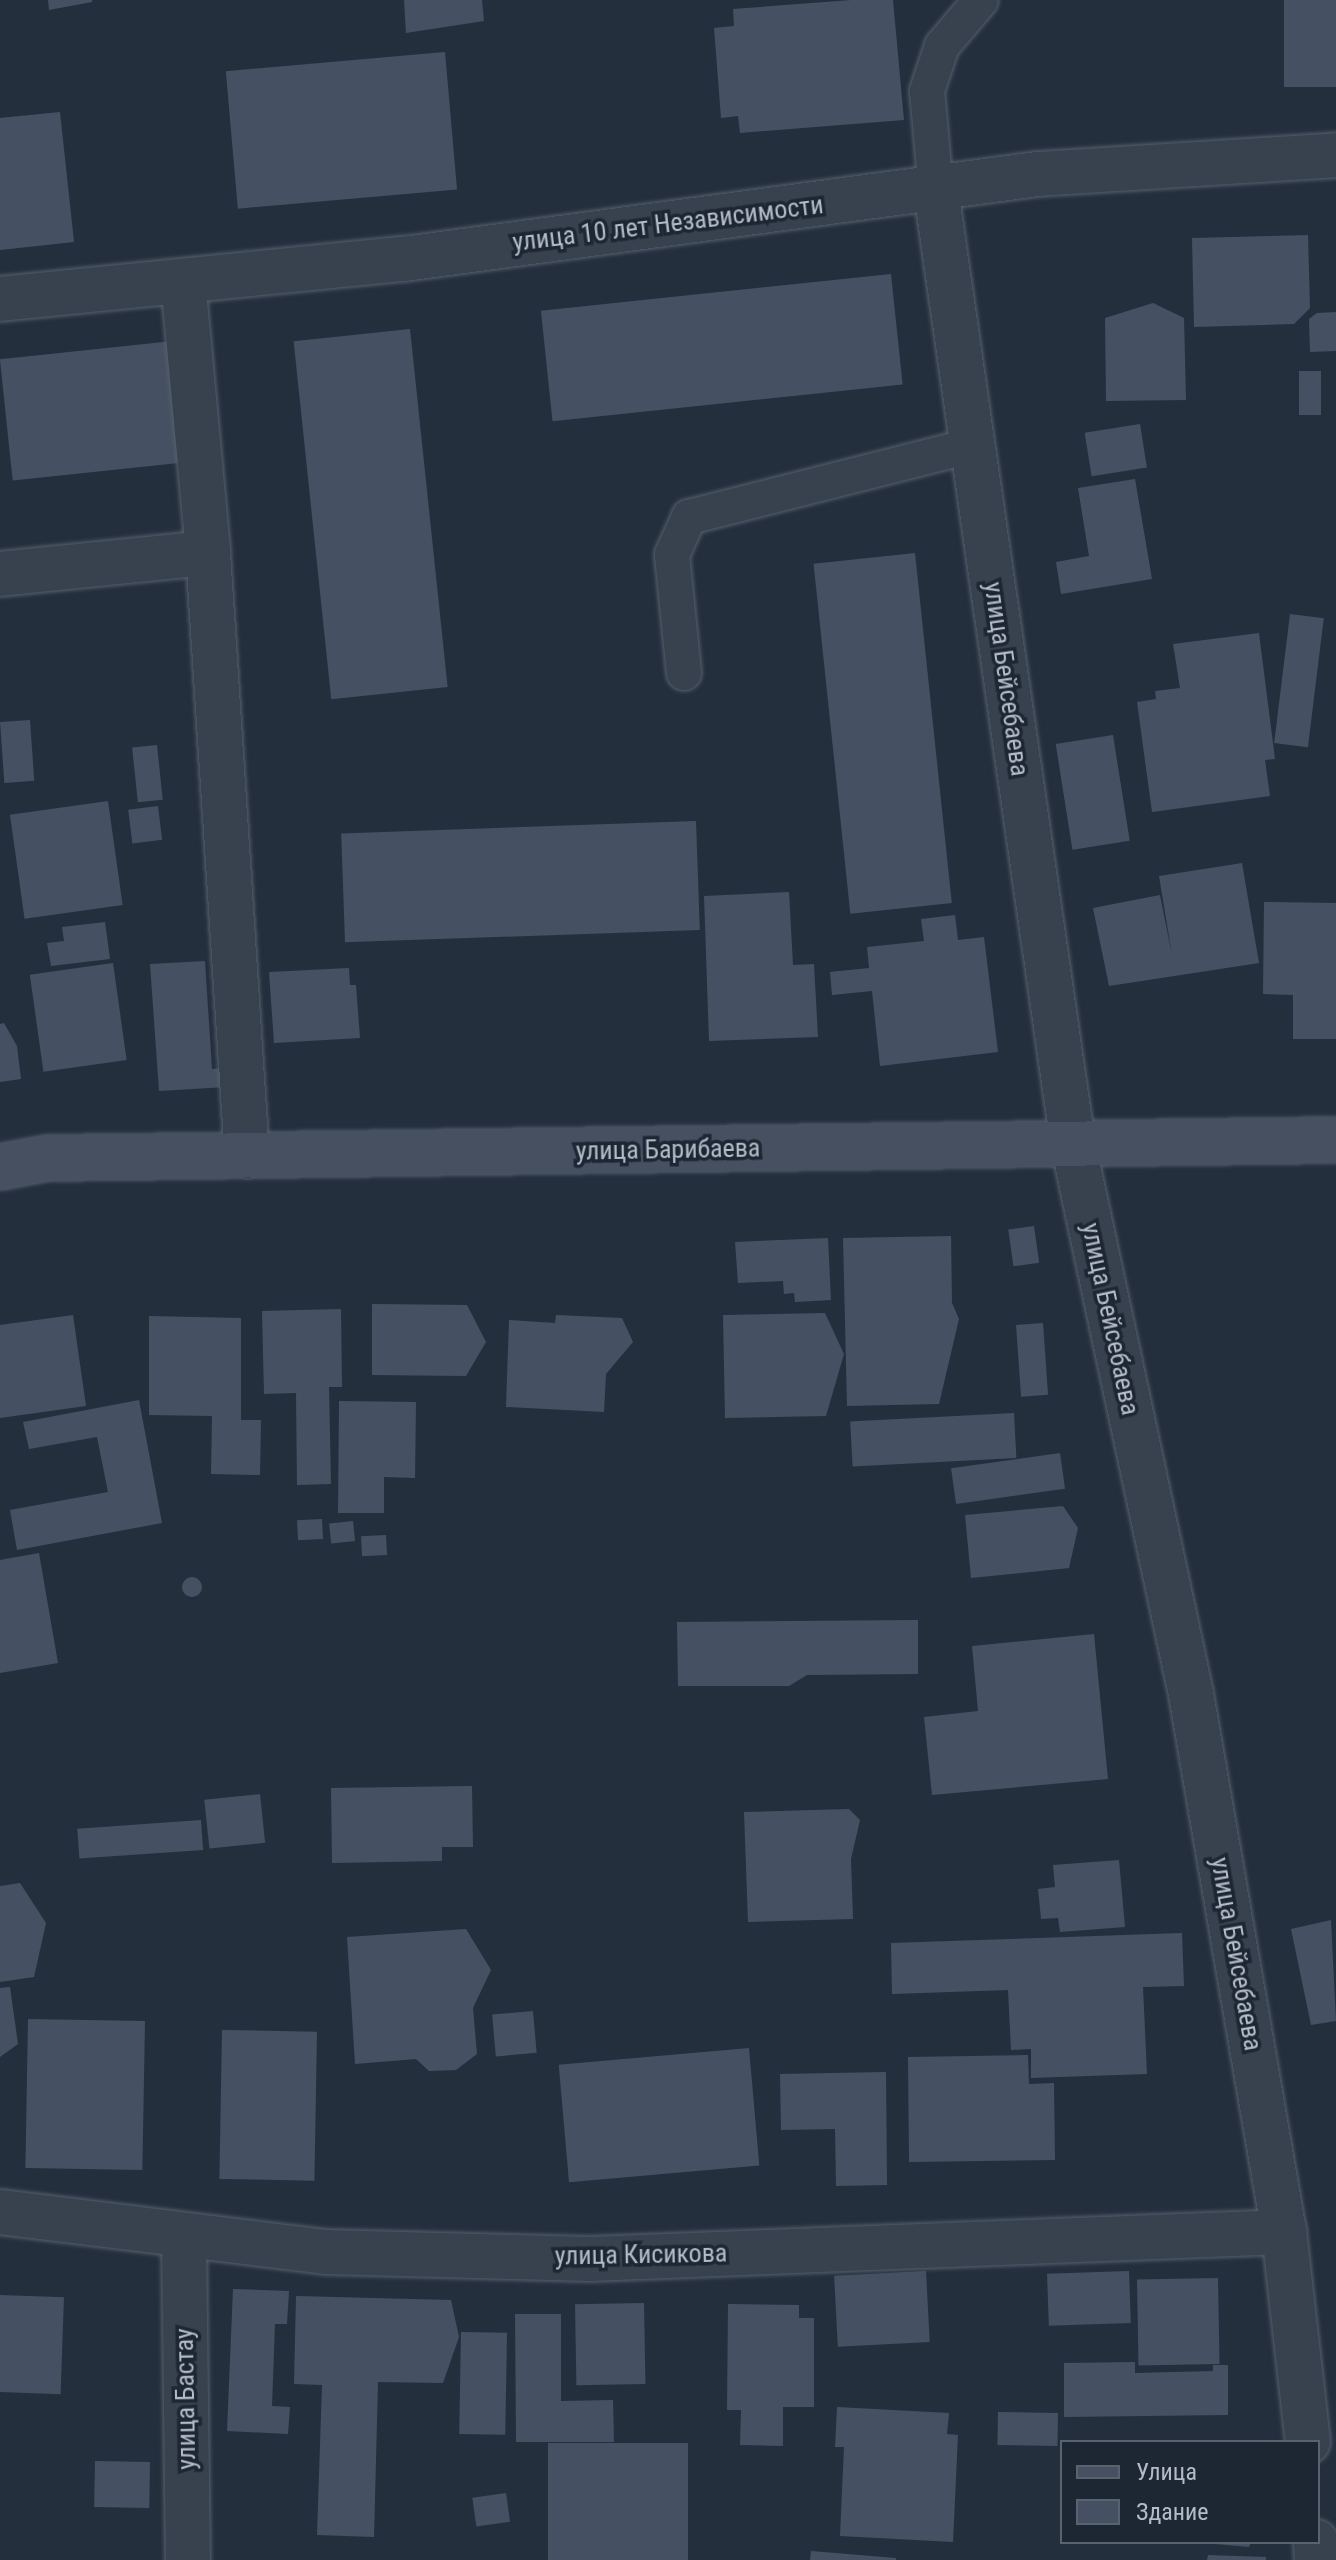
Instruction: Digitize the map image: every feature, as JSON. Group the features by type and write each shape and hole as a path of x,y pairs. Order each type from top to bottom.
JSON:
{"street":[{"name":"улица 10 лет Независимости","path":"0,299 404,259 664,221 936,191 1038,174 1336,155"},
{"name":"улица Бейсебаева","path":"936,191 1073,1144 1191,1694 1284,2232 1308,2440"},
{"path":"183,281 208,553 247,1156"},
{"path":"0,574 208,553"},
{"name":"улица Барибаева","path":"0,1167 48,1158 1336,1140"},
{"name":"улица Кисикова","path":"0,2212 184,2239 325,2252 590,2259 1284,2232"},
{"name":"улица Бастау","path":"184,2239 188,2560"}],"lane":[{"path":"936,191 927,91 942,46 981,0"},
{"path":"684,673 672,555 689,517 973,445"}],"building":[{"path":"48,0 92,0 92,2 49,10"},
{"path":"404,0 482,0 484,21 406,33"},
{"path":"893,0 904,120 740,133 738,116 721,118 714,28 734,26 733,9"},
{"path":"1284,0 1336,0 1336,87 1284,87"},
{"path":"445,52 457,189 238,209 226,71"},
{"path":"60,112 74,242 0,250 0,118"},
{"path":"1308,235 1310,308 1294,324 1194,327 1192,238"},
{"path":"891,274 903,384 553,421 541,311"},
{"path":"1153,303 1184,318 1186,400 1106,401 1105,318"},
{"path":"1336,312 1336,351 1310,352 1309,319 1317,313"},
{"path":"410,329 448,687 331,699 294,341"},
{"path":"173,341 186,462 13,481 0,359"},
{"path":"1299,371 1321,371 1321,415 1299,415"},
{"path":"1140,424 1147,467 1092,476 1085,433"},
{"path":"1135,479 1152,579 1061,594 1056,562 1089,556 1078,488"},
{"path":"915,553 952,903 850,914 814,564"},
{"path":"1290,614 1324,618 1308,747 1274,743"},
{"path":"1259,633 1275,759 1265,760 1270,796 1152,812 1137,702 1156,699 1155,691 1180,688 1173,644"},
{"path":"30,720 34,781 4,783 0,722"},
{"path":"1113,735 1130,841 1072,850 1056,744"},
{"path":"157,745 163,800 138,802 132,748"},
{"path":"108,801 123,905 25,919 10,815"},
{"path":"158,806 162,840 132,843 128,810"},
{"path":"696,821 700,930 345,942 341,833"},
{"path":"1242,863 1259,963 1109,986 1093,908 1160,895 1172,955 1159,876"},
{"path":"789,892 793,965 814,964 818,1037 709,1041 704,896"},
{"path":"1264,902 1336,903 1336,1039 1293,1039 1293,995 1263,994"},
{"path":"955,915 958,940 984,937 998,1052 880,1066 872,991 832,995 830,972 869,968 867,947 924,941 921,919"},
{"path":"105,922 110,959 51,966 47,943 64,941 62,927"},
{"path":"205,961 212,1069 225,1068 226,1087 159,1091 150,964"},
{"path":"113,963 127,1060 43,1072 30,975"},
{"path":"349,968 350,985 356,985 360,1038 274,1043 269,972"},
{"path":"4,1023 17,1046 21,1079 0,1082 0,1024"},
{"path":"1034,1226 1039,1263 1013,1266 1008,1230"},
{"path":"951,1236 952,1303 959,1319 939,1404 847,1406 843,1238"},
{"path":"828,1238 831,1300 795,1302 794,1293 784,1294 783,1281 738,1283 735,1242"},
{"path":"372,1304 467,1305 486,1342 466,1376 372,1375"},
{"path":"341,1309 342,1387 329,1387 331,1484 297,1485 296,1393 264,1394 262,1311"},
{"path":"825,1313 844,1354 826,1416 725,1418 723,1315"},
{"path":"73,1315 86,1406 0,1418 0,1325"},
{"path":"556,1315 622,1318 633,1342 606,1374 604,1412 506,1407 509,1320 555,1323"},
{"path":"149,1316 241,1318 241,1420 261,1420 260,1475 211,1474 212,1416 149,1415"},
{"path":"1043,1323 1048,1395 1021,1397 1016,1325"},
{"path":"139,1400 162,1523 17,1550 10,1510 108,1492 97,1437 29,1449 23,1422"},
{"path":"339,1401 416,1402 415,1478 384,1477 384,1513 338,1513"},
{"path":"1014,1413 1016,1458 853,1467 850,1422"},
{"path":"1060,1453 1065,1489 956,1504 951,1468"},
{"path":"1063,1506 1078,1528 1069,1568 971,1578 965,1515"},
{"path":"322,1519 323,1539 298,1540 297,1520"},
{"path":"353,1521 355,1541 331,1543 329,1524"},
{"path":"386,1535 387,1555 362,1556 361,1536"},
{"path":"39,1553 58,1663 0,1673 0,1560"},
{"path":"192,1577 199,1580 202,1587 199,1594 192,1597 185,1594 182,1587 185,1580"},
{"path":"918,1620 918,1674 807,1675 789,1686 678,1686 677,1622"},
{"path":"1094,1634 1108,1779 932,1795 924,1717 978,1711 972,1646"},
{"path":"472,1786 473,1847 442,1847 442,1861 332,1863 331,1788"},
{"path":"260,1794 265,1843 209,1849 204,1800"},
{"path":"849,1809 860,1820 851,1859 853,1919 748,1922 744,1812"},
{"path":"201,1820 203,1850 79,1859 77,1829"},
{"path":"1119,1860 1125,1927 1060,1932 1058,1918 1041,1919 1038,1889 1055,1887 1053,1865"},
{"path":"20,1883 46,1923 34,1977 0,1982 0,1886"},
{"path":"1331,1920 1336,2021 1311,2025 1291,1929"},
{"path":"466,1929 491,1970 473,2008 477,2054 456,2070 429,2071 416,2059 355,2064 347,1937"},
{"path":"1182,1933 1184,1986 1143,1987 1147,2074 1031,2078 1031,2049 1011,2050 1008,1990 892,1994 891,1943"},
{"path":"10,1987 18,2044 0,2057 0,1988"},
{"path":"533,2011 537,2053 496,2056 492,2015"},
{"path":"28,2019 145,2021 142,2170 25,2168"},
{"path":"222,2030 317,2032 314,2181 219,2179"},
{"path":"749,2048 759,2166 569,2182 559,2065"},
{"path":"1028,2055 1029,2084 1054,2083 1055,2160 909,2162 908,2057"},
{"path":"886,2072 887,2185 836,2186 835,2129 781,2130 780,2074"},
{"path":"926,2271 930,2342 838,2347 834,2276"},
{"path":"1129,2271 1131,2323 1049,2326 1047,2274"},
{"path":"1218,2278 1220,2364 1139,2365 1137,2279"},
{"path":"233,2289 289,2291 287,2324 275,2324 272,2406 290,2407 288,2434 227,2431"},
{"path":"0,2295 64,2297 61,2394 0,2392"},
{"path":"296,2296 451,2300 459,2337 443,2383 378,2382 374,2537 317,2535 322,2385 294,2384"},
{"path":"644,2303 645,2384 576,2385 575,2304"},
{"path":"728,2304 799,2305 799,2318 814,2318 814,2407 783,2407 783,2446 740,2445 741,2410 727,2410"},
{"path":"515,2314 561,2314 561,2401 613,2400 614,2442 516,2442"},
{"path":"461,2332 507,2333 505,2435 459,2434"},
{"path":"1135,2362 1135,2373 1213,2371 1213,2365 1228,2365 1228,2415 1064,2417 1064,2363"},
{"path":"837,2407 949,2413 947,2434 958,2435 953,2542 840,2536 844,2447 835,2447"},
{"path":"998,2412 1058,2413 1057,2446 997,2445"},
{"path":"548,2443 688,2443 688,2560 548,2560"},
{"path":"95,2461 150,2462 149,2508 94,2507"},
{"path":"506,2493 510,2522 476,2526 472,2498"},
{"path":"1215,2544 1250,2544 1249,2547"},
{"path":"811,2551 896,2558 896,2560 810,2560"},
{"path":"1208,2555 1266,2557 1266,2560 1207,2560"}]}
